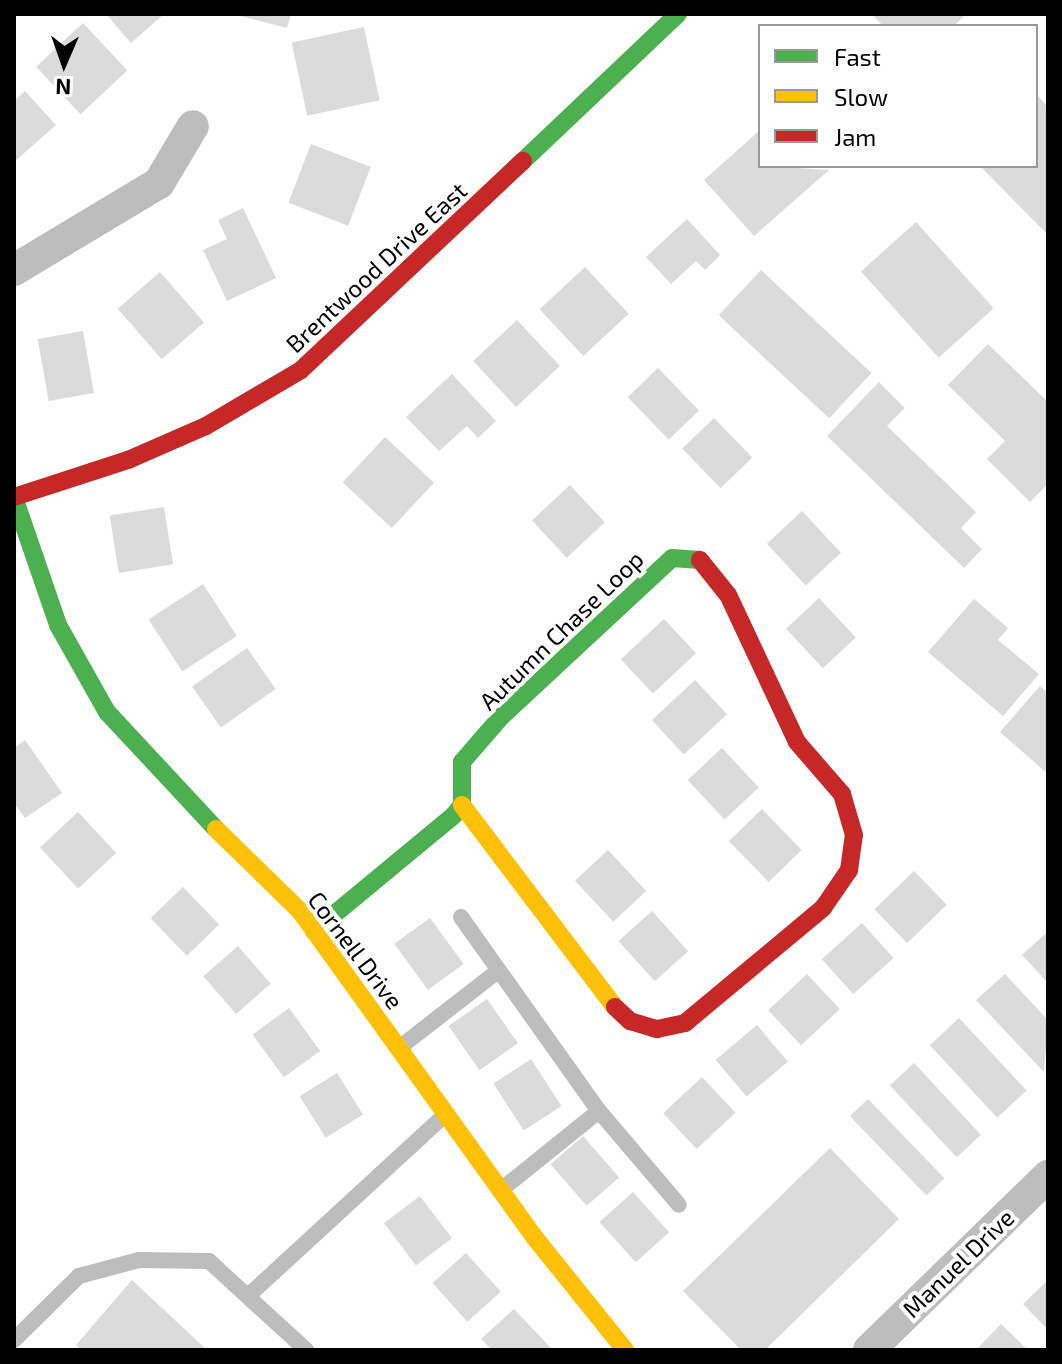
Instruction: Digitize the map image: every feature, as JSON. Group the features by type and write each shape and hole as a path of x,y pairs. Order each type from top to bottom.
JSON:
{"street":[{"name":"Brentwood Drive East","path":"14,497 128,460 206,426 301,370 670,17"},
{"path":"14,270 159,183 193,126"},
{"name":"Cornell Drive","path":"14,497 58,625 107,712 171,785 314,931 501,1190 625,1350"},
{"name":"Autumn Chase Loop","path":"672,558 703,560 728,595 797,742 842,794 854,835 849,870 823,908 685,1023 657,1029 630,1021 604,997 462,805 462,762 501,717 672,558"},
{"path":"314,931 462,805"},
{"name":"Manuel Drive","path":"869,1350 1048,1176"}],"lane":[{"path":"461,917 599,1111 679,1205"},
{"path":"399,1048 498,971"},
{"path":"501,1190 599,1111"},
{"path":"248,1296 446,1114"},
{"path":"14,1340 79,1276 139,1260 209,1261 306,1350"}],"building":[{"path":"106,14 164,14 131,43"},
{"path":"233,14 291,14 287,28"},
{"path":"872,14 964,16 956,24 881,24"},
{"path":"83,23 127,71 81,114 36,67"},
{"path":"364,27 380,100 307,116 292,42"},
{"path":"25,91 56,125 14,162 14,101"},
{"path":"1038,96 1048,107 1048,235 982,168 1038,168"},
{"path":"758,132 758,168 829,170 754,236 704,180"},
{"path":"311,144 371,167 348,226 288,203"},
{"path":"243,208 276,278 227,301 203,250 227,239 218,220"},
{"path":"687,219 720,255 705,270 696,261 671,284 646,257"},
{"path":"916,222 994,308 939,358 861,272"},
{"path":"585,267 629,314 583,356 540,309"},
{"path":"761,270 871,373 829,418 719,315"},
{"path":"160,272 204,323 162,359 118,309"},
{"path":"517,320 560,366 516,407 473,361"},
{"path":"83,331 94,393 49,401 38,339"},
{"path":"988,344 1048,402 1048,484 1030,502 987,459 1005,441 948,385"},
{"path":"658,368 699,410 669,440 628,397"},
{"path":"452,374 496,421 478,438 467,426 439,451 406,417"},
{"path":"879,382 905,408 887,426 976,512 961,528 982,549 964,568 827,436"},
{"path":"714,418 752,458 721,488 682,449"},
{"path":"385,437 434,483 392,528 343,482"},
{"path":"570,485 605,522 567,558 532,520"},
{"path":"164,507 173,564 119,573 110,516"},
{"path":"802,511 841,553 806,585 767,544"},
{"path":"203,584 237,636 182,671 148,619"},
{"path":"819,598 856,637 823,668 786,629"},
{"path":"974,599 1008,628 998,640 1039,674 1003,716 928,652"},
{"path":"664,619 696,653 653,694 621,659"},
{"path":"247,648 276,689 221,727 192,686"},
{"path":"695,680 727,714 684,755 652,720"},
{"path":"1040,686 1048,693 1048,774 1000,732"},
{"path":"25,740 62,793 25,818 14,803 14,748"},
{"path":"722,748 759,787 724,820 688,780"},
{"path":"762,809 802,850 769,882 729,841"},
{"path":"78,812 116,853 78,888 40,847"},
{"path":"608,850 646,891 613,922 575,881"},
{"path":"914,871 947,905 907,943 874,909"},
{"path":"183,887 219,924 187,956 151,918"},
{"path":"652,911 688,951 655,981 619,941"},
{"path":"430,918 464,964 428,990 394,944"},
{"path":"862,923 893,958 853,994 822,959"},
{"path":"1045,934 1048,938 1048,983 1022,955"},
{"path":"238,946 271,984 236,1014 203,976"},
{"path":"807,974 840,1009 801,1045 768,1010"},
{"path":"1005,974 1048,1020 1044,1072 976,1000"},
{"path":"487,999 518,1043 479,1070 448,1026"},
{"path":"289,1008 320,1051 284,1077 253,1034"},
{"path":"959,1018 1027,1090 997,1118 930,1045"},
{"path":"757,1025 788,1062 746,1096 716,1060"},
{"path":"531,1059 561,1106 524,1130 493,1084"},
{"path":"914,1063 981,1135 957,1157 890,1086"},
{"path":"337,1073 363,1115 326,1138 300,1096"},
{"path":"702,1077 735,1113 697,1149 663,1113"},
{"path":"868,1099 944,1178 926,1195 850,1116"},
{"path":"583,1136 619,1178 587,1206 551,1164"},
{"path":"830,1148 899,1219 765,1350 741,1350 683,1291"},
{"path":"633,1192 669,1232 636,1262 600,1222"},
{"path":"420,1196 452,1238 416,1265 384,1223"},
{"path":"466,1253 501,1292 467,1322 433,1283"},
{"path":"132,1280 207,1350 81,1350 76,1345"},
{"path":"1048,1280 1048,1330 1023,1304"},
{"path":"514,1309 551,1348 549,1350 492,1350 481,1339"},
{"path":"1001,1324 1028,1350 976,1350"}],"traffic: fast":[{"path":"523,161 678,14"},
{"path":"14,497 58,625 107,712 216,829"},
{"path":"314,931 454,815 462,805 462,762 501,717 672,558 700,560"}],"traffic: slow":[{"path":"462,805 615,1007"},
{"path":"216,829 300,911 535,1238 625,1350"}],"traffic: jam":[{"path":"14,497 128,460 206,426 301,370 523,161"},
{"path":"615,1007 630,1021 657,1029 685,1023 823,908 849,870 854,835 842,794 797,742 728,595 700,560"}]}
